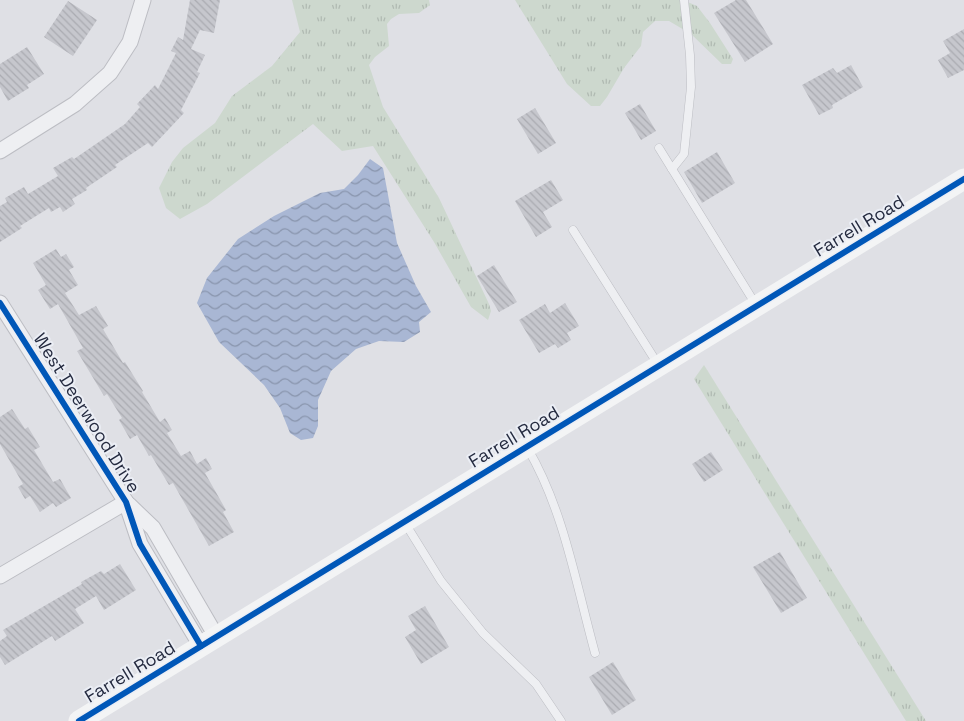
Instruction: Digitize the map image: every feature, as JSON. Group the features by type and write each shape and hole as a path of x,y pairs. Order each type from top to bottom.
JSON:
{"street":[{"path":"0,151 76,104 110,73 130,42 143,0"},
{"name":"Farrell Road","path":"79,721 964,179"},
{"name":"West Deerwood Drive","path":"0,303 126,502 153,528 209,641"},
{"path":"0,576 126,502"}],"lane":[{"path":"672,169 684,154 691,87 690,55 684,0"},
{"path":"659,148 757,306"},
{"path":"573,230 659,366"},
{"path":"527,447 542,476 568,548 595,653"},
{"path":"404,522 440,581 483,633 536,684 561,721"}],"green space":[{"path":"292,0 429,0 430,5 419,13 399,14 391,19 387,24 389,46 375,57 369,65 383,107 439,198 489,304 491,311 488,320 471,307 434,242 373,146 342,151 313,124 207,204 180,219 166,208 159,188 172,162 183,148 215,123 232,96 272,66 300,32"},
{"path":"515,0 683,0 697,6 733,59 731,64 722,64 691,34 669,21 655,21 643,32 641,46 624,68 607,97 600,106 591,106 567,84"},
{"path":"704,365 926,721 906,721 694,379"}],"water":[{"path":"370,159 383,168 397,243 416,286 431,312 419,322 420,332 404,342 379,341 356,349 331,371 318,400 318,426 313,438 301,440 290,433 280,408 264,385 219,342 197,303 207,278 238,239 274,216 320,193 344,189"}],"building":[{"path":"190,0 220,0 214,33 200,30 191,49 205,55 197,72 200,73 181,110 184,113 152,147 148,143 115,165 117,167 72,199 75,204 63,212 60,207 51,212 49,208 20,226 22,228 0,242 0,206 7,202 5,198 24,187 28,194 58,176 53,168 72,157 74,159 125,124 140,107 137,104 155,85 158,89 176,53 171,51 178,37 183,40"},
{"path":"736,0 746,0 773,44 745,62 714,13"},
{"path":"68,1 97,20 73,56 44,37"},
{"path":"964,29 964,70 948,78 938,60 950,53 943,41"},
{"path":"27,47 44,74 27,85 29,88 8,101 0,87 0,64"},
{"path":"851,65 863,87 832,105 833,108 819,115 802,85 833,68 837,73"},
{"path":"640,104 656,131 641,140 625,113"},
{"path":"535,108 556,143 538,154 517,119"},
{"path":"717,152 735,183 702,203 684,172"},
{"path":"551,180 563,200 543,212 552,227 536,237 515,201"},
{"path":"56,249 61,257 66,254 74,267 69,270 78,285 65,293 79,315 96,306 108,326 103,329 123,363 125,362 143,391 160,422 165,418 172,430 167,433 181,456 190,451 197,464 206,458 212,469 205,473 226,510 223,512 234,532 209,546 173,483 169,485 137,435 130,439 119,420 122,418 107,394 104,396 77,351 83,348 58,304 50,309 38,290 46,285 33,263"},
{"path":"494,265 517,302 499,312 477,276"},
{"path":"565,303 579,326 567,333 571,340 558,348 555,344 539,353 519,320 545,304 550,313"},
{"path":"12,409 25,429 28,427 40,447 34,450 53,482 60,479 71,498 56,507 53,503 40,512 30,496 25,499 18,487 23,484 0,444 0,417"},
{"path":"711,452 723,470 704,482 692,464"},
{"path":"780,552 807,598 781,613 753,567"},
{"path":"120,564 136,590 104,610 96,596 75,609 84,623 55,641 52,636 5,665 0,657 0,641 7,636 3,630 82,584 81,582 101,571 104,574"},
{"path":"425,606 449,647 421,664 405,637 416,630 408,616"},
{"path":"613,662 636,700 612,715 589,677"}],"cycle path":[{"path":"79,721 964,179"},
{"path":"0,303 126,502 140,544 201,646"}]}
